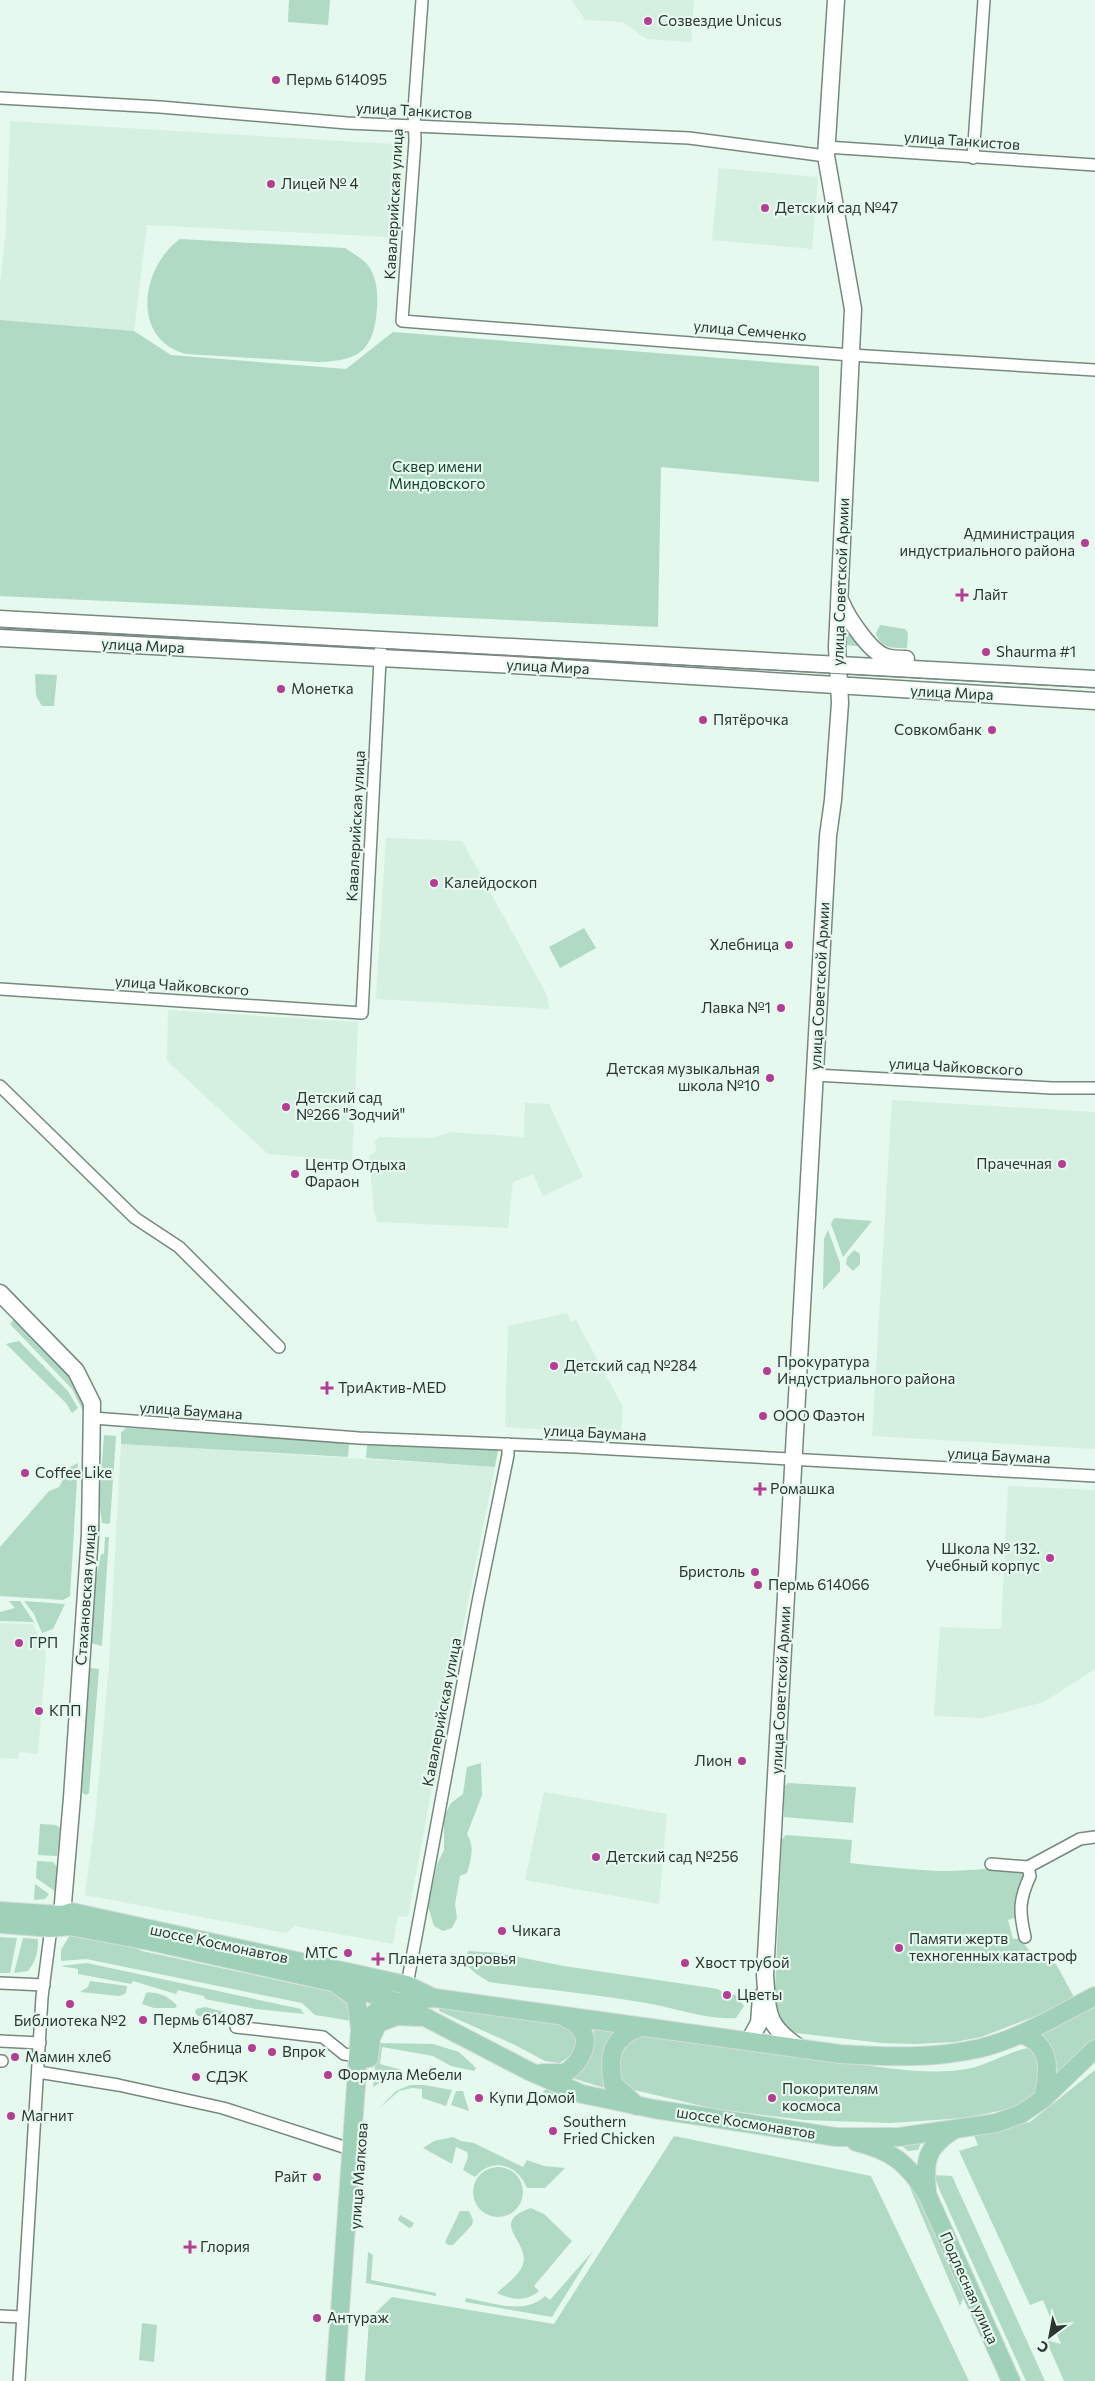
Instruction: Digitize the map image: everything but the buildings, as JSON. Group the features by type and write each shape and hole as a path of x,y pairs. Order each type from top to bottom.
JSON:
{"main road":[{"name":"улица Советской Армии","path":"749,2041 759,2023 765,1975 828,836 833,800 840,703 837,665 853,309 826,152 836,0"},
{"path":"841,602 846,614 875,650 885,657 926,661 949,671"},
{"name":"улица Мира","path":"0,619 1095,679"},
{"name":"улица Мира","path":"0,638 839,684 1095,702"},
{"name":"Стахановская улица","path":"0,1293 76,1371 87,1389 92,1403 90,1534 84,1629 56,1921"},
{"name":"шоссе Космонавтов","path":"0,1910 332,1982 394,2001 529,2071 582,2094 637,2106 836,2137 899,2136 953,2131 996,2123 1021,2114 1042,2099 1095,2049"},
{"name":"шоссе Космонавтов","path":"0,1924 56,1921 72,1912 408,1985 435,1998"},
{"name":"улица Советской Армии","path":"765,1975 771,2022 780,2034 801,2049"},
{"name":"улица Малкова","path":"332,1982 356,1998 360,2029 335,2381"},
{"name":"шоссе Космонавтов","path":"394,2001 435,1998 801,2049 901,2058 942,2055 982,2048 1021,2034 1095,1996"},
{"path":"360,2029 376,2011 394,2001"},
{"path":"529,2071 553,2074 565,2073 581,2058 584,2034 579,2026 563,2015"},
{"name":"улица Малкова","path":"345,2381 362,2123 371,2038 378,2023 388,2018 396,2016 427,2018"},
{"path":"637,2106 613,2084 611,2057 618,2041 625,2033 641,2028"},
{"path":"1021,2034 1034,2039 1043,2050 1047,2062 1048,2075 1042,2099"},
{"path":"927,2194 925,2172 931,2149 953,2131"},
{"path":"836,2137 893,2155 905,2165 927,2194"},
{"name":"Подлесная улица","path":"927,2194 1011,2381"}],"street":[{"name":"Кавалерийская улица","path":"402,321 415,141 414,125 422,0"},
{"path":"973,158 984,0"},
{"name":"улица Танкистов","path":"0,98 414,125 688,138 826,152 973,158 1095,166"},
{"name":"улица Семченко","path":"402,321 851,355 1095,370"},
{"name":"Кавалерийская улица","path":"362,1013 380,640"},
{"name":"улица Чайковского","path":"0,989 362,1013"},
{"name":"улица Чайковского","path":"815,1075 1052,1088 1095,1088"},
{"path":"0,1086 135,1218 180,1247 279,1347"},
{"name":"улица Баумана","path":"93,1418 359,1438 508,1444 1095,1476"},
{"name":"Кавалерийская улица","path":"408,1985 478,1602 508,1455 508,1444"},
{"path":"992,1864 1028,1868 1080,1839 1095,1837"},
{"path":"1025,1937 1020,1917 1020,1904 1030,1876 1028,1868"},
{"path":"19,2381 21,2317 44,1985 56,1921"},
{"path":"0,1983 44,1985"},
{"path":"236,2027 323,2037 344,2054 357,2056"},
{"path":"0,2041 40,2042"},
{"path":"38,2072 118,2085 149,2094 223,2108 350,2149"},
{"path":"0,2316 21,2317"}],"shaded area":[{"name":"Созвездие Unicus","path":"572,0 694,0 691,42 647,39 623,22 585,20"},
{"path":"10,121 393,144 388,237 147,225 134,331 0,320 0,283 6,232"},
{"name":"Детский сад №47","path":"719,168 818,177 812,249 712,240"},
{"path":"386,838 462,841 547,995 549,1009 376,999"},
{"name":"Детский сад №266 \"Зодчий\"","path":"168,1010 358,1022 352,1161 268,1154 167,1061"},
{"path":"892,1100 1095,1112 1095,1449 872,1436"},
{"name":"Детский сад №266 \"Зодчий\"","path":"525,1103 549,1104 583,1177 543,1196 533,1174 513,1182 508,1228 377,1222 374,1210 369,1156 376,1152 375,1141 379,1137 431,1138 451,1132 524,1137"},
{"name":"Детский сад №284","path":"567,1313 571,1322 576,1320 623,1407 621,1435 505,1427 508,1326"},
{"path":"121,1444 495,1467 445,1717 408,1917 398,1916 393,1944 295,1926 286,1933 85,1895 95,1820 109,1665"},
{"name":"Школа № 132. Учебный корпус","path":"1008,1486 1095,1490 1095,1669 1044,1702 982,1718 934,1716 940,1627 1001,1629"},
{"path":"0,1623 33,1624 46,1654 38,1754 19,1752 18,1759 0,1758"},
{"name":"Детский сад №256","path":"544,1792 667,1814 659,1904 525,1880"}],"green space":[{"path":"289,0 330,0 328,25 288,22"},
{"path":"180,239 345,248 366,263 371,270 376,284 375,322 368,343 354,356 318,362 186,354 168,346 156,334 149,318 147,301 150,284 157,267 167,251"},
{"name":"Сквер имени Миндовского","path":"0,320 134,331 171,355 346,369 393,332 819,366 819,482 661,467 658,627 0,596"},
{"path":"846,617 869,647 844,645"},
{"path":"880,625 905,629 908,633 907,648 884,645 876,633"},
{"path":"35,674 57,675 54,706 42,706 36,696"},
{"path":"584,928 596,948 560,968 549,947"},
{"path":"834,1218 872,1221 843,1257 831,1224"},
{"path":"828,1230 840,1263 840,1271 823,1290 824,1239"},
{"path":"854,1250 860,1254 860,1264 853,1271 846,1264 847,1258"},
{"path":"17,1316 60,1360 70,1374 83,1400 83,1411 72,1389 10,1324"},
{"path":"19,1341 68,1391 78,1408 72,1413 66,1403 6,1344"},
{"path":"126,1428 346,1441 349,1445 348,1457 121,1444 121,1433"},
{"path":"104,1435 116,1436 110,1523 108,1524 102,1523 99,1502"},
{"path":"372,1443 498,1450 495,1467 366,1458 367,1446"},
{"path":"78,1463 70,1596 63,1600 0,1596 0,1547 49,1491 59,1487 70,1467"},
{"path":"105,1537 109,1537 102,1646 91,1643 94,1589 101,1554 104,1554"},
{"path":"9,1601 20,1601 36,1625 33,1622 0,1621 0,1612 15,1608"},
{"path":"24,1601 65,1604 53,1629 42,1633 34,1614"},
{"path":"90,1668 99,1669 89,1793 86,1795 79,1791 87,1671"},
{"path":"481,1763 482,1795 467,1834 472,1848 470,1863 467,1873 460,1876 455,1904 457,1918 452,1928 443,1931 434,1926 428,1906 437,1864 444,1850 444,1816 451,1803 463,1794 467,1767"},
{"path":"788,1783 856,1787 853,1823 784,1817 784,1787"},
{"path":"40,1824 56,1825 60,1828 57,1856 38,1855"},
{"path":"786,1835 852,1840 850,1863 940,1871 1006,1869 1025,1874 1017,1917 1008,1920 1013,1939 1021,1938 1028,1949 1036,1956 1056,1964 1075,1999 981,2037 955,2042 882,2043 796,2033 782,2023 774,2010 782,1839"},
{"path":"37,1861 53,1862 57,1867 56,1892 36,1878"},
{"path":"35,1884 49,1894 45,1899 34,1900"},
{"path":"71,1933 125,1942 142,1951 346,1995 352,2021 315,2015 302,2003 86,1959 61,1961 61,1950"},
{"path":"0,1937 17,1938 10,1973 0,1973"},
{"path":"23,1938 38,1939 36,1956 28,1971 14,1973"},
{"path":"468,1951 498,1953 564,1966 718,1989 725,1994 736,1995 744,2006 736,2018 713,2017 626,2000 489,1982 475,1973 466,1964"},
{"path":"87,1963 301,2009 304,2014 256,2009 205,1999 204,1996 178,1990 176,1994 133,1981 131,1984 78,1974 78,1969 60,1966"},
{"path":"90,1981 127,1986 126,1993 120,1996 80,1992 88,1987"},
{"path":"146,1993 163,1995 177,2006 175,2008 154,2008 142,2004"},
{"path":"205,2007 225,2012 223,2018 198,2016 195,2013 196,2009"},
{"path":"440,2007 571,2023 576,2028 574,2049 569,2057 559,2063 545,2061 513,2044 439,2011"},
{"path":"1095,2007 1095,2042 1058,2078 1051,2049 1041,2033"},
{"path":"594,2027 615,2029 610,2038 608,2089 572,2078 593,2047"},
{"path":"633,2034 886,2068 929,2071 972,2068 1019,2050 1030,2048 1037,2054 1040,2065 1038,2087 1032,2097 1018,2107 965,2118 890,2123 804,2120 715,2109 630,2089 624,2082 619,2068 621,2055"},
{"path":"377,2043 433,2044 459,2052 476,2068 474,2071 451,2066 433,2056 382,2047 380,2064 402,2070 373,2087"},
{"path":"1095,2070 1095,2381 1064,2381 1046,2340 1061,2344 1043,2300 1030,2305 959,2151 978,2145 973,2133 1030,2122"},
{"path":"410,2085 424,2085 452,2090 446,2106 422,2098 422,2089 412,2088 399,2091 378,2109 396,2091"},
{"path":"546,2089 589,2105 563,2100 543,2092"},
{"path":"456,2091 463,2091 469,2111 451,2105"},
{"path":"674,2136 871,2176 969,2381 365,2381 369,2319 392,2297 554,2324"},
{"path":"453,2137 461,2141 474,2143 523,2167 527,2160 544,2166 565,2168 545,2188 527,2188 518,2174 504,2166 489,2167 482,2170 475,2177 463,2170 468,2157 467,2152 456,2147 452,2164 423,2148 434,2141"},
{"path":"921,2143 918,2150 908,2151 902,2146 902,2144"},
{"path":"900,2166 913,2187 963,2298 960,2306 908,2183 896,2171"},
{"path":"493,2167 503,2167 516,2174 523,2187 523,2197 516,2210 503,2217 493,2217 484,2213 477,2206 473,2197 473,2187 477,2178 484,2171"},
{"path":"934,2175 952,2176 1045,2381 1026,2381"},
{"path":"531,2208 544,2214 572,2241 534,2286 539,2291 529,2297 519,2299 508,2297 497,2293 519,2272 524,2256 513,2233 512,2220 518,2214"},
{"path":"460,2211 469,2211 473,2220 472,2225 453,2245 448,2245 445,2242"},
{"path":"400,2215 414,2223 412,2227 409,2228 398,2220"},
{"path":"593,2251 552,2317 465,2302 466,2298 507,2306 517,2306 537,2302 545,2296 550,2300"},
{"path":"368,2252 373,2255 371,2280 436,2293 436,2296 366,2283"},
{"path":"142,2323 157,2325 154,2362 139,2360"}],"tram line":[{"path":"0,627 1095,688"}],"place":[{"name":"Созвездие Unicus","path":"648,21"},
{"name":"Пермь 614095","path":"276,80"},
{"name":"Лицей № 4","path":"271,184"},
{"name":"Детский сад №47","path":"765,208"},
{"name":"Администрация индустриального района","path":"1085,543"},
{"name":"Лайт","path":"962,595"},
{"name":"Shaurma #1","path":"986,652"},
{"name":"Монетка","path":"281,689"},
{"name":"Пятёрочка","path":"703,720"},
{"name":"Совкомбанк","path":"992,730"},
{"name":"Калейдоскоп","path":"434,883"},
{"name":"Хлебница","path":"789,945"},
{"name":"Лавка №1","path":"781,1008"},
{"name":"Детская музыкальная школа №10","path":"770,1078"},
{"name":"Детский сад №266 \"Зодчий\"","path":"286,1107"},
{"name":"Прачечная","path":"1062,1164"},
{"name":"Центр Отдыха Фараон","path":"295,1174"},
{"name":"Детский сад №284","path":"554,1366"},
{"name":"Прокуратура Индустриального района","path":"767,1371"},
{"name":"ТриАктив-MED","path":"327,1388"},
{"name":"ООО Фаэтон","path":"763,1416"},
{"name":"Coffee Like","path":"25,1473"},
{"name":"Ромашка","path":"760,1489"},
{"name":"Школа № 132. Учебный корпус","path":"1050,1558"},
{"name":"Бристоль","path":"755,1572"},
{"name":"Пермь 614066","path":"758,1585"},
{"name":"ГРП","path":"19,1643"},
{"name":"КПП","path":"39,1711"},
{"name":"Лион","path":"742,1761"},
{"name":"Детский сад №256","path":"596,1857"},
{"name":"Чикага","path":"502,1931"},
{"name":"Памяти жертв техногенных катастроф","path":"899,1948"},
{"name":"МТС","path":"348,1953"},
{"name":"Планета здоровья","path":"378,1959"},
{"name":"Хвост трубой","path":"685,1963"},
{"name":"Цветы","path":"727,1995"},
{"name":"Библиотека №2","path":"70,2004"},
{"name":"Пермь 614087","path":"143,2020"},
{"name":"Хлeбница","path":"252,2048"},
{"name":"Впрок","path":"272,2052"},
{"name":"Мамин хлеб","path":"15,2057"},
{"name":"Формула Мебели","path":"328,2075"},
{"name":"СДЭК","path":"196,2077"},
{"name":"Купи Домой","path":"479,2098"},
{"name":"Покорителям космоса","path":"772,2098"},
{"name":"Магнит","path":"11,2116"},
{"name":"Southern Fried Chicken","path":"553,2131"},
{"name":"Райт","path":"317,2177"},
{"name":"Глория","path":"190,2247"},
{"name":"Антураж","path":"317,2318"}]}
